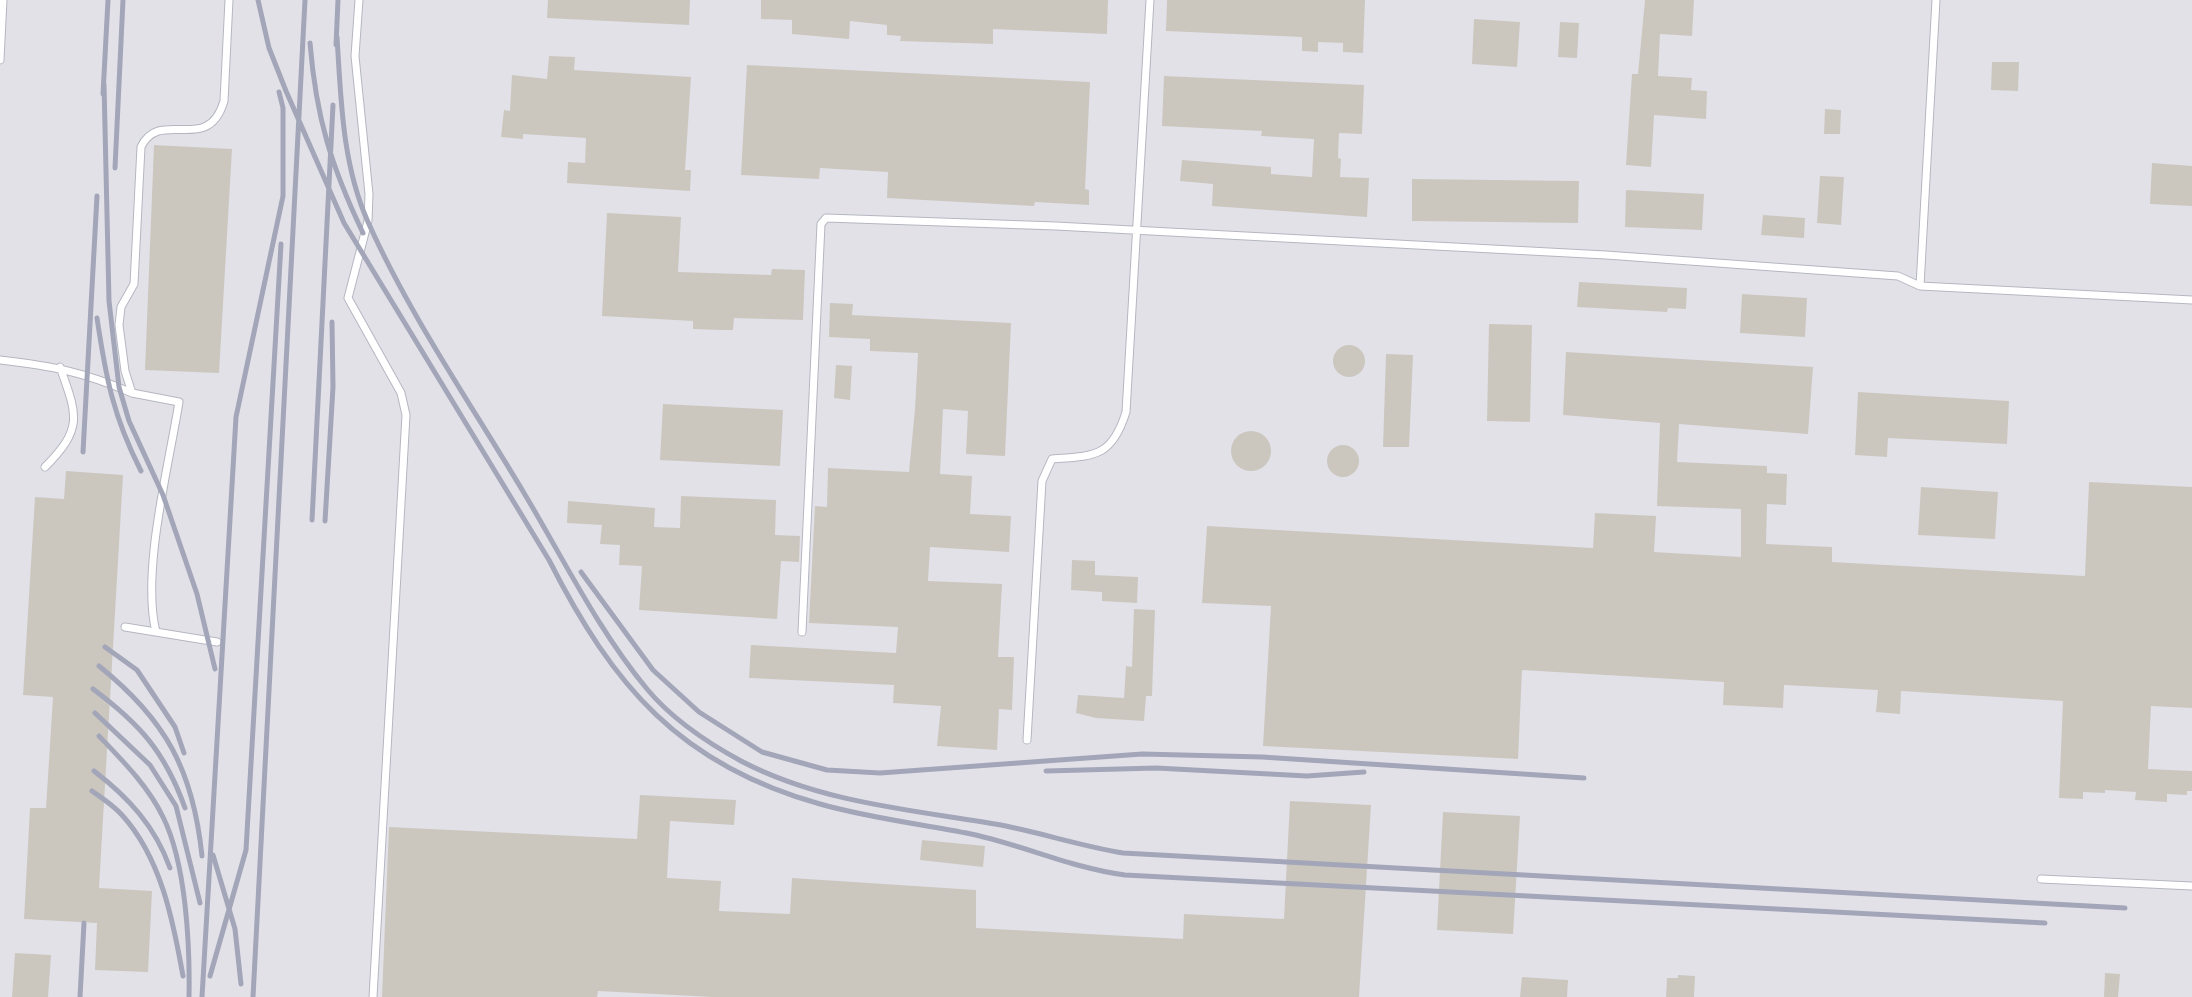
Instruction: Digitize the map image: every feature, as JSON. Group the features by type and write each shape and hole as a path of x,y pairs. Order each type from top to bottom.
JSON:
{"lane":[{"path":"0,60 3,0"},
{"path":"132,393 125,371 119,326 121,307 134,285 141,147 146,136 154,130 203,130 220,116 224,101 229,0"},
{"path":"359,0 355,55 369,194 368,221 348,298 401,393 406,415 373,997"},
{"path":"1027,740 1042,481 1052,459 1096,456 1118,437 1126,412 1150,0"},
{"path":"1920,286 1936,0"},
{"path":"802,632 821,224 826,218 1042,225 1137,233 1620,256 1898,276 1920,286 2192,300"},
{"path":"0,360 60,367 87,374 132,393 179,402 163,495 151,598 156,632"},
{"path":"46,467 66,447 74,422 75,409 60,367"},
{"path":"125,627 217,642"},
{"path":"2041,879 2192,886"}],"shaded area":[{"path":"0,0 2192,0 2192,997 0,997"}],"building":[{"path":"548,0 690,0 689,25 547,18"},
{"path":"761,0 1108,0 1107,34 993,29 993,44 900,41 901,36 887,35 887,25 850,21 849,39 792,34 792,20 761,19"},
{"path":"1167,0 1365,0 1363,53 1343,52 1343,43 1318,42 1318,52 1302,51 1302,37 1166,31"},
{"path":"1645,0 1694,0 1692,36 1660,34 1658,76 1692,78 1691,90 1707,91 1706,119 1654,115 1651,167 1626,165 1632,74 1638,74"},
{"path":"1474,19 1520,22 1517,67 1472,64"},
{"path":"1560,22 1579,23 1577,58 1558,57"},
{"path":"549,56 575,57 574,70 691,77 685,170 691,170 690,191 567,183 568,162 585,163 586,138 523,134 523,139 501,137 504,110 510,111 512,75 547,79"},
{"path":"1992,62 2019,62 2018,91 1991,90"},
{"path":"747,65 1090,82 1085,189 1089,190 1089,205 1035,202 1034,206 887,198 888,172 820,168 819,179 741,175"},
{"path":"1164,76 1364,85 1362,134 1339,133 1338,158 1341,159 1340,177 1369,178 1367,217 1212,206 1213,184 1180,181 1182,160 1271,167 1271,174 1312,177 1314,139 1261,136 1262,131 1162,126"},
{"path":"1825,109 1841,110 1840,134 1824,134"},
{"path":"154,145 232,149 219,373 145,370"},
{"path":"2152,163 2192,166 2192,206 2150,204"},
{"path":"1820,176 1844,177 1841,225 1817,223"},
{"path":"1412,179 1579,181 1578,223 1412,221"},
{"path":"1626,190 1704,194 1702,230 1625,227"},
{"path":"607,213 681,217 678,272 771,275 772,269 805,270 803,320 734,318 733,330 721,330 693,329 693,321 602,316"},
{"path":"1763,215 1805,218 1804,238 1761,235"},
{"path":"1579,282 1687,288 1686,309 1668,308 1667,312 1577,307"},
{"path":"1742,294 1807,298 1805,337 1740,333"},
{"path":"830,303 853,304 852,315 1011,323 1005,456 966,454 968,411 943,409 940,474 972,476 970,514 1011,516 1009,552 930,547 928,581 1002,584 998,657 1014,657 1012,710 999,709 997,750 937,746 941,706 893,703 894,685 749,678 751,645 896,653 898,627 809,623 815,506 827,507 828,468 909,472 915,409 918,353 870,351 870,339 829,337"},
{"path":"1489,324 1532,325 1530,422 1487,421"},
{"path":"1349,345 1360,350 1365,361 1360,372 1349,377 1338,372 1333,361 1338,350"},
{"path":"1566,352 1813,367 1808,434 1679,424 1677,462 1767,466 1767,473 1787,474 1786,505 1767,504 1766,544 1832,547 1832,562 2085,576 2089,482 2192,487 2192,708 2151,706 2148,769 2192,771 2192,791 2187,791 2187,795 2167,794 2167,802 2135,800 2136,792 2105,790 2105,793 2083,792 2083,799 2059,798 2063,701 1901,691 1900,714 1876,712 1878,690 1784,685 1783,708 1723,705 1724,682 1522,670 1518,759 1263,746 1271,606 1202,603 1207,526 1593,548 1595,513 1656,516 1654,552 1741,557 1741,509 1657,506 1660,423 1563,415"},
{"path":"1386,354 1413,355 1409,447 1383,447"},
{"path":"836,365 852,366 850,400 834,398"},
{"path":"1858,392 2009,401 2007,444 1888,438 1887,457 1855,455"},
{"path":"663,404 783,410 780,466 660,460"},
{"path":"1251,431 1265,437 1271,451 1265,465 1251,471 1237,465 1231,451 1237,437"},
{"path":"1343,445 1354,450 1359,461 1354,472 1343,477 1332,472 1327,461 1332,450"},
{"path":"66,471 123,475 99,888 152,891 148,972 95,970 97,923 24,919 30,808 46,808 53,697 23,695 35,497 64,499"},
{"path":"1921,487 1998,492 1995,539 1918,535"},
{"path":"681,496 776,500 775,535 800,536 799,562 781,561 777,619 639,610 642,566 619,565 620,545 600,544 602,525 567,523 568,501 655,508 654,527 680,528"},
{"path":"1072,560 1095,561 1095,575 1138,577 1137,603 1102,601 1102,592 1071,590"},
{"path":"1134,609 1155,610 1152,696 1146,696 1144,721 1096,718 1076,713 1078,695 1124,698 1126,666 1132,667"},
{"path":"640,795 736,800 734,825 670,821 667,878 721,881 719,911 790,914 792,878 976,890 976,928 1183,939 1184,914 1284,919 1290,801 1371,805 1359,997 712,997 598,991 597,997 382,997 389,827 637,839"},
{"path":"1443,812 1520,816 1513,934 1437,930"},
{"path":"922,840 985,846 983,867 920,860"},
{"path":"15,953 51,955 48,997 12,997"},
{"path":"2105,973 2120,974 2118,997 2104,997"},
{"path":"1678,975 1695,976 1694,997 1666,997 1667,978 1678,978"},
{"path":"1522,977 1568,980 1567,997 1520,997"}],"railway":[{"path":"103,94 108,0"},
{"path":"115,168 123,0"},
{"path":"258,0 269,48 344,223 549,560 573,605 626,682 656,715 690,743 728,767 771,787 820,804 971,834 1086,867 1125,875 2045,923"},
{"path":"253,997 305,0"},
{"path":"336,45 338,0"},
{"path":"337,37 344,131 353,177 368,222 403,291 582,593 629,666 657,700 679,720 741,761 803,787 835,796 1001,825 1123,853 2125,908"},
{"path":"310,43 316,94 327,141 363,233"},
{"path":"104,84 109,301 119,387 129,421 163,495 197,594 215,669"},
{"path":"202,997 236,417 283,196 283,108 279,92"},
{"path":"312,520 333,105"},
{"path":"83,452 97,196"},
{"path":"210,976 246,850 281,244"},
{"path":"97,318 112,396 131,451 141,471"},
{"path":"325,521 333,387 332,322"},
{"path":"581,572 653,670 699,712 762,752 827,770 880,773 1142,754 1262,757 1584,778"},
{"path":"105,647 137,670 175,727 184,753"},
{"path":"99,666 142,706 172,749 192,798 202,856"},
{"path":"93,689 124,714 149,741 169,771 185,808"},
{"path":"95,713 150,765 176,806 200,903"},
{"path":"99,736 150,795 171,836 185,905 189,997"},
{"path":"1046,771 1156,768 1307,776 1364,772"},
{"path":"94,771 118,791 139,814 157,839 170,868"},
{"path":"92,791 122,815 147,850 170,912 183,976"},
{"path":"213,855 235,929 241,984"},
{"path":"80,997 84,923"}]}
